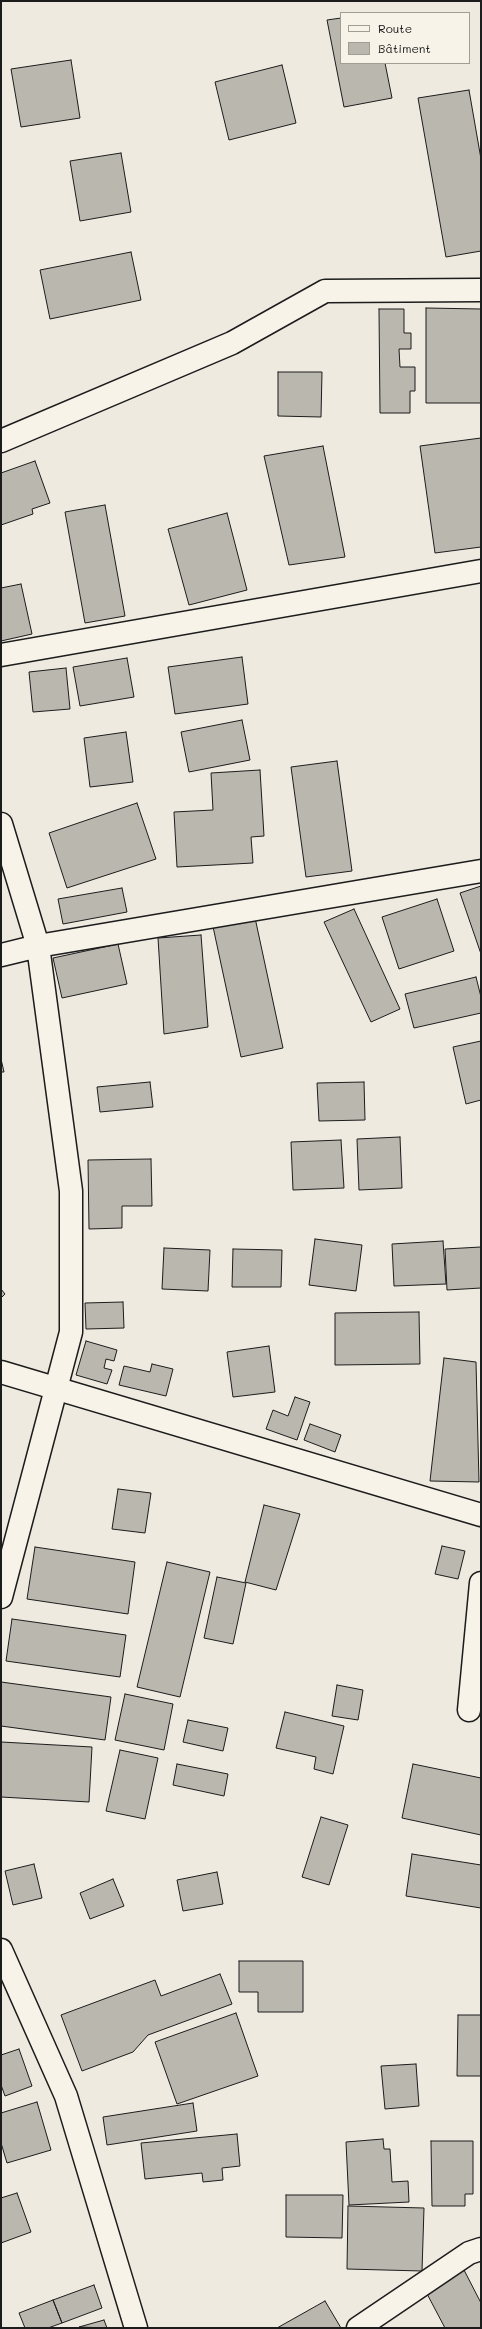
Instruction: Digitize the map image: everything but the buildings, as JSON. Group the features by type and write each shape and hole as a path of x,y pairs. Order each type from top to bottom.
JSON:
{"street":[{"path":"1,441 232,343 325,291 481,290"},
{"path":"1,655 481,571"},
{"path":"1,824 38,946 71,1191 71,1332 1,1597"},
{"path":"1,955 38,946 481,871"},
{"path":"1,1372 56,1387 481,1515"},
{"path":"469,1710 481,1583"},
{"path":"1,1950 66,2096 136,2328"},
{"path":"358,2328 469,2253 481,2249"}]}
